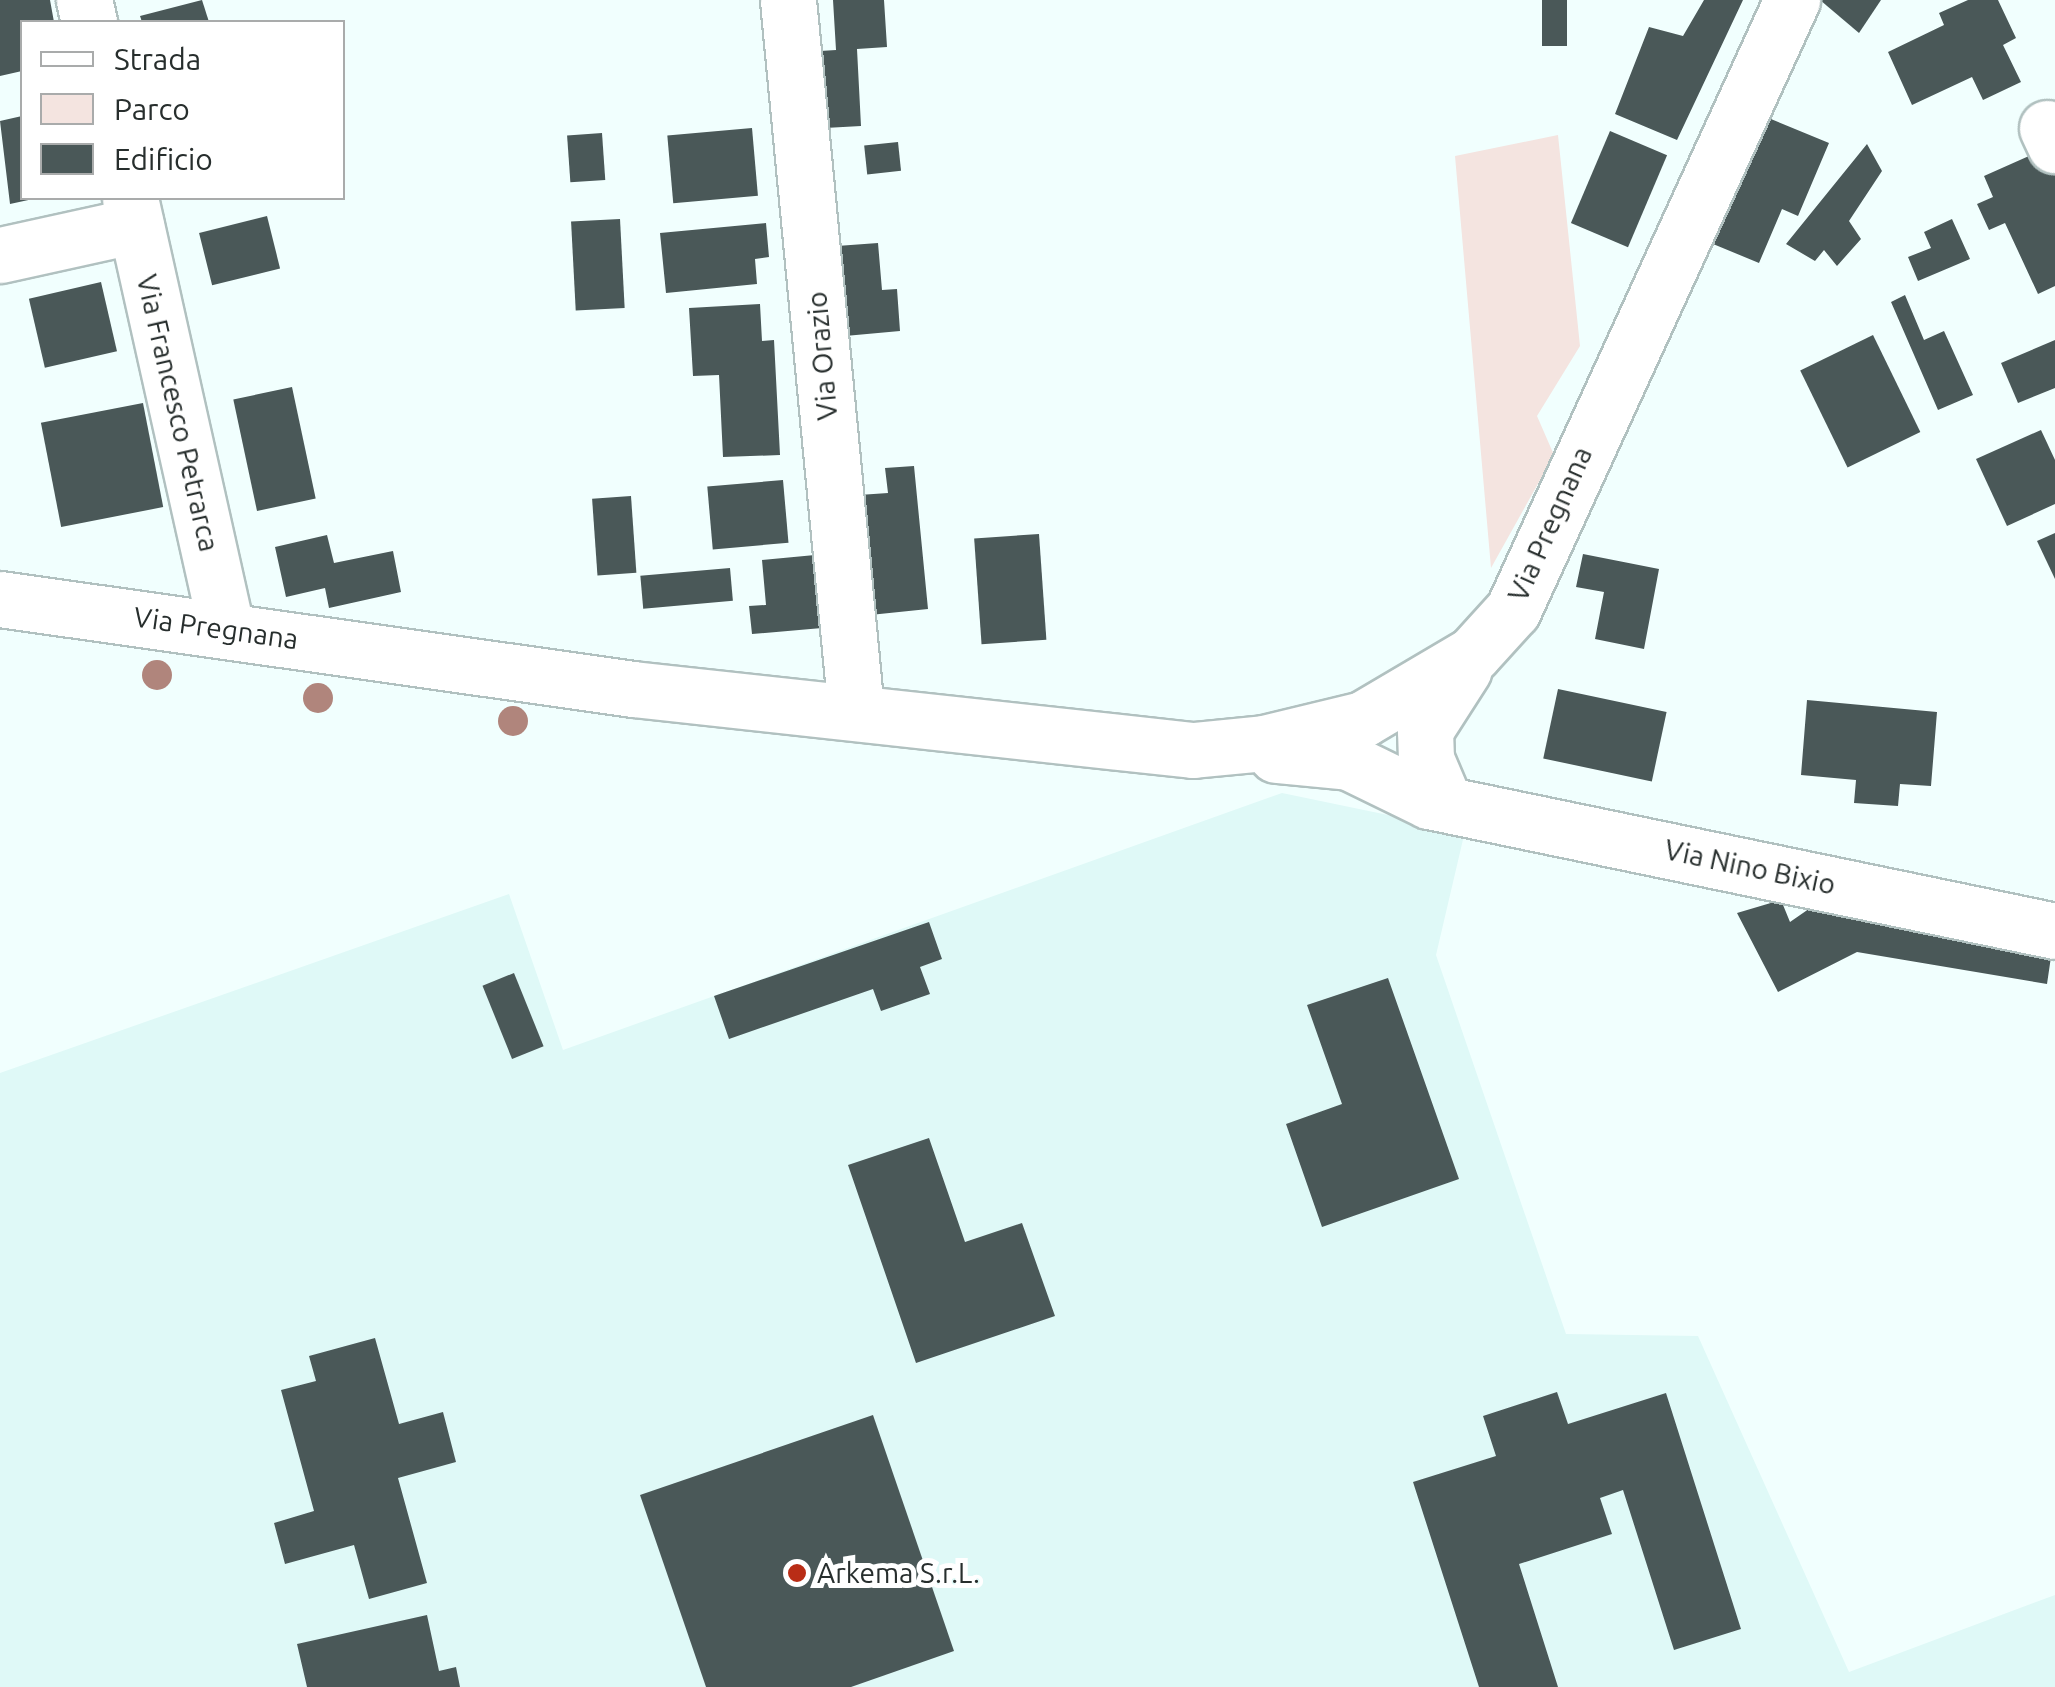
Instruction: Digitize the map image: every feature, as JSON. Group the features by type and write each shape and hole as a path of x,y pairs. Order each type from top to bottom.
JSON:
{"street":[{"name":"Via Orazio","path":"788,0 844,711"},
{"name":"Via Pregnana","path":"0,599 432,657 586,671 844,711 1193,750 1264,743 1363,719 1473,654 1513,610 1792,0"},
{"path":"0,255 133,212"},
{"name":"Via Francesco Petrarca","path":"133,212 226,629"},
{"path":"1444,804 1426,759 1424,730 1473,654"},
{"name":"Via Nino Bixio","path":"1193,750 1333,758 1444,804 2055,930"}],"shaded area":[{"path":"1282,793 1465,831 1436,955 1566,1334 1698,1336 1849,1672 2055,1595 2055,1687 0,1687 0,1073 509,894 563,1050"}],"green space":[{"path":"1558,135 1580,346 1537,416 1554,455 1491,568 1455,156"}],"building":[{"path":"0,0 50,0 54,20 20,20 20,71 0,76"},
{"path":"202,0 208,20 141,20 140,16"},
{"path":"833,0 884,0 887,47 857,49 861,126 825,128 820,51 836,50"},
{"path":"1542,0 1567,0 1567,46 1542,46"},
{"path":"1704,0 1743,0 1677,140 1615,114 1649,27 1683,36"},
{"path":"1820,0 1881,0 1859,33"},
{"path":"1968,0 1998,0 2016,38 2003,45 2021,82 1983,100 1972,77 1912,105 1888,52 1944,25 1939,13"},
{"path":"1754,112 1829,143 1798,216 1782,209 1759,263 1701,239"},
{"path":"20,116 20,200 28,200 10,204 0,121"},
{"path":"752,128 758,196 673,203 667,135"},
{"path":"1610,131 1667,155 1628,247 1571,223"},
{"path":"602,133 605,180 570,182 567,135"},
{"path":"898,142 901,171 867,174 864,146"},
{"path":"1867,144 1882,171 1849,221 1861,239 1837,266 1824,250 1815,261 1786,244"},
{"path":"2047,148 2055,166 2055,286 2038,294 2005,223 1989,230 1977,204 1993,197 1984,176"},
{"path":"267,216 280,268 212,285 199,233"},
{"path":"620,219 625,308 576,310 571,222"},
{"path":"1952,219 1970,259 1918,281 1908,257 1931,248 1924,232"},
{"path":"766,223 769,257 755,259 757,284 666,293 660,233"},
{"path":"878,243 882,290 897,289 900,331 845,336 837,246"},
{"path":"101,282 117,351 45,368 29,299"},
{"path":"1905,295 1924,340 1944,331 1973,395 1938,410 1891,302"},
{"path":"760,304 762,341 774,340 780,455 723,457 719,375 693,376 689,308"},
{"path":"1873,335 1920,432 1848,468 1800,371"},
{"path":"2055,340 2055,388 2018,403 2001,363"},
{"path":"292,387 316,499 257,511 233,399"},
{"path":"143,403 163,507 61,527 41,423"},
{"path":"2041,430 2055,460 2055,504 2007,526 1976,459"},
{"path":"914,466 928,609 870,615 859,495 888,493 885,468"},
{"path":"783,480 788,543 713,549 707,487"},
{"path":"631,496 636,573 597,576 592,499"},
{"path":"2055,533 2055,579 2037,541"},
{"path":"1039,534 1046,640 982,644 974,539"},
{"path":"327,535 334,563 393,551 401,592 329,608 325,588 286,597 275,547"},
{"path":"1583,554 1659,569 1644,649 1595,639 1604,592 1576,587"},
{"path":"815,555 822,628 752,634 749,606 766,605 762,560"},
{"path":"730,568 733,601 643,609 640,576"},
{"path":"1558,689 1667,712 1652,782 1543,758"},
{"path":"1807,700 1937,712 1931,786 1900,784 1898,806 1854,803 1856,780 1801,775"},
{"path":"1781,900 1790,922 1816,904 2052,950 2047,984 1857,952 1778,992 1737,913"},
{"path":"929,922 942,959 920,967 930,994 881,1011 873,989 729,1039 714,996"},
{"path":"514,973 544,1046 512,1059 482,986"},
{"path":"1388,978 1459,1179 1322,1227 1286,1124 1342,1104 1307,1005"},
{"path":"929,1138 965,1242 1022,1223 1055,1316 916,1363 848,1165"},
{"path":"375,1338 399,1424 443,1412 456,1462 398,1478 427,1583 369,1599 354,1545 285,1564 274,1523 314,1511 281,1390 316,1381 309,1356"},
{"path":"1557,1392 1568,1424 1666,1393 1741,1629 1674,1650 1623,1490 1600,1498 1612,1534 1519,1564 1558,1687 1479,1687 1413,1482 1496,1456 1483,1416"},
{"name":"Arkema S.r.L.","path":"873,1415 954,1651 851,1687 706,1687 640,1495"},
{"path":"427,1615 439,1671 456,1667 460,1687 307,1687 297,1644"}],"place":[{"name":"Arkema S.r.L.","path":"797,1573"}]}
